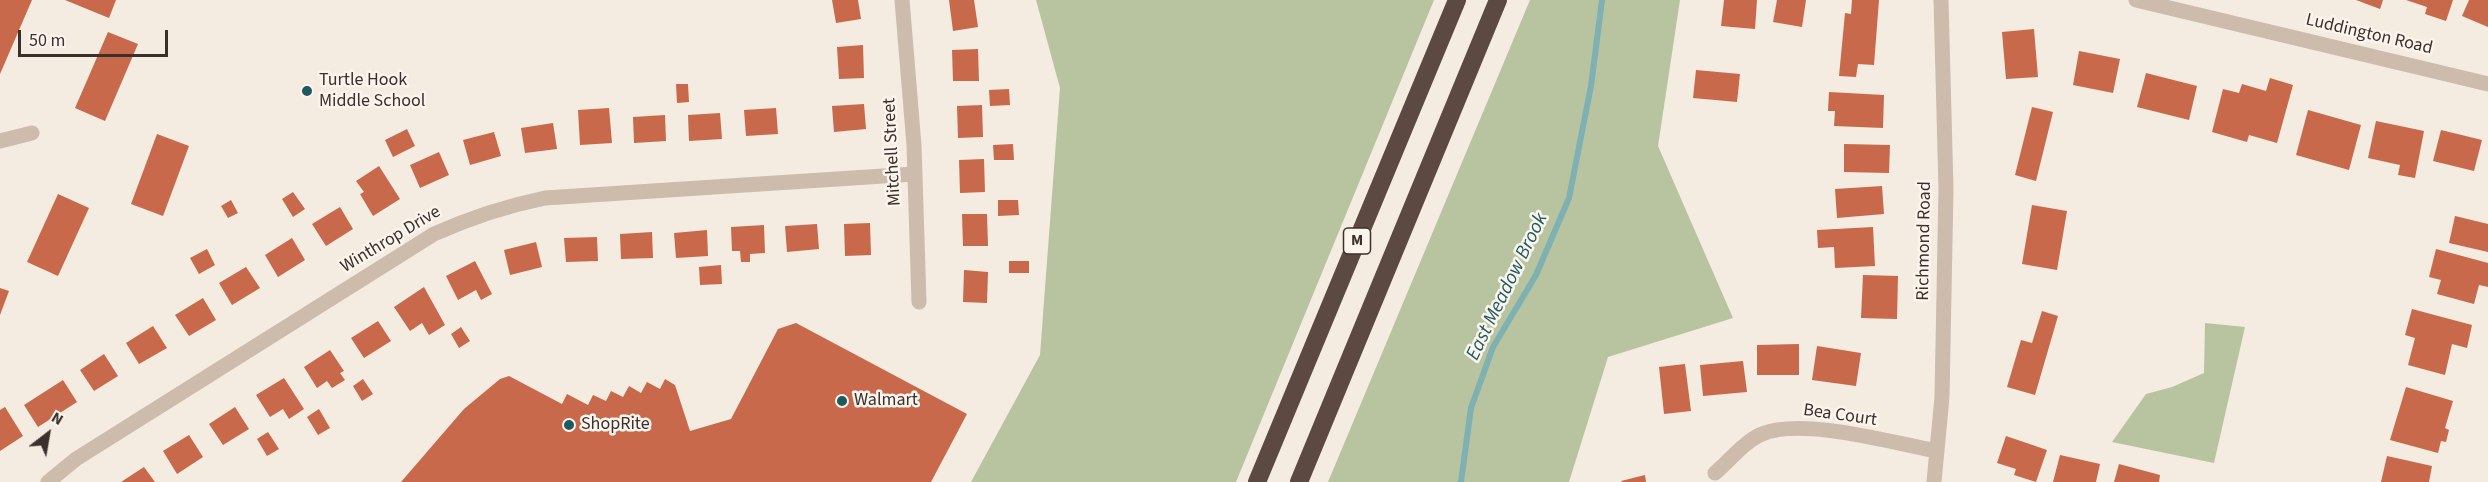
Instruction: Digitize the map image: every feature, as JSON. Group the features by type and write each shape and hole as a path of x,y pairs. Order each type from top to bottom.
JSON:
{"highway":[{"name":"M","path":"1257,482 1457,0"},
{"name":"M","path":"1299,482 1498,0"}],"street":[{"name":"Mitchell Street","path":"902,0 914,145 919,302"},
{"name":"Richmond Road","path":"1934,482 1942,397 1946,189 1941,0"},
{"name":"Luddington Road","path":"2143,1 2488,84"},
{"path":"0,141 32,133"},
{"name":"Winthrop Drive","path":"48,482 76,459 414,246 466,219 513,204 545,198 914,174"},
{"name":"Bea Court","path":"1716,473 1754,438 1763,433 1791,429 1816,429 1937,451"}],"green space":[{"path":"1036,0 1434,0 1236,482 971,482 1040,355 1060,88"},
{"path":"1530,0 1680,0 1658,146 1733,318 1608,357 1569,482 1328,482"},
{"path":"2205,323 2245,327 2214,463 2112,442 2146,394 2172,387 2204,373"}],"building":[{"path":"0,0 32,0 0,74"},
{"path":"65,0 116,0 109,18"},
{"path":"832,0 858,0 861,19 836,23"},
{"path":"949,0 974,0 978,27 953,31"},
{"path":"1724,0 1757,0 1755,29 1721,26"},
{"path":"1777,0 1806,0 1802,27 1773,22"},
{"path":"1852,0 1879,0 1874,65 1858,64 1856,77 1839,76 1845,13 1851,14"},
{"path":"2356,0 2383,0 2380,9"},
{"path":"2406,0 2453,0 2446,21 2425,14 2427,7"},
{"path":"2469,0 2488,0 2488,27 2462,16"},
{"path":"2034,29 2038,77 2006,79 2002,32"},
{"path":"108,32 138,44 105,121 75,108"},
{"path":"863,45 864,78 839,79 837,47"},
{"path":"978,49 979,81 953,81 952,50"},
{"path":"2079,51 2120,59 2113,93 2073,85"},
{"path":"1696,70 1740,74 1737,102 1693,98"},
{"path":"2146,73 2197,86 2189,120 2137,107"},
{"path":"2270,78 2293,85 2277,143 2249,135 2247,142 2212,132 2223,89 2239,93 2242,84 2266,91"},
{"path":"676,84 688,84 689,102 677,103"},
{"path":"1009,89 1010,105 990,106 989,90"},
{"path":"1829,92 1884,95 1883,128 1834,126 1835,111 1828,111"},
{"path":"864,104 866,129 834,132 832,106"},
{"path":"982,105 983,137 958,138 957,106"},
{"path":"2032,107 2053,112 2036,181 2015,175"},
{"path":"609,108 612,143 580,145 578,110"},
{"path":"776,108 778,134 746,136 744,110"},
{"path":"2308,110 2361,125 2349,170 2296,155"},
{"path":"720,113 722,139 689,141 688,115"},
{"path":"665,115 666,141 634,143 633,117"},
{"path":"2376,121 2424,131 2415,178 2398,175 2400,165 2368,158"},
{"path":"553,123 557,149 525,153 521,128"},
{"path":"407,129 415,146 393,157 385,140"},
{"path":"2441,130 2482,140 2474,171 2433,161"},
{"path":"494,132 501,156 470,165 463,140"},
{"path":"157,134 189,146 163,216 131,204"},
{"path":"1013,144 1014,160 994,160 993,145"},
{"path":"1844,144 1890,145 1889,173 1844,172"},
{"path":"439,152 449,175 420,188 410,165"},
{"path":"984,159 985,192 960,193 959,160"},
{"path":"379,166 400,199 373,216 360,194 364,192 356,181"},
{"path":"1882,186 1884,214 1837,218 1835,189"},
{"path":"293,192 305,209 293,217 282,199"},
{"path":"58,194 89,208 58,276 27,262"},
{"path":"231,200 238,213 228,218 221,206"},
{"path":"998,200 1018,200 1019,215 998,216"},
{"path":"2032,205 2067,211 2057,270 2022,264"},
{"path":"340,207 353,229 326,246 312,224"},
{"path":"962,214 987,214 988,246 963,246"},
{"path":"2455,216 2488,224 2488,252 2449,243"},
{"path":"870,223 871,255 845,256 844,224"},
{"path":"817,224 819,249 787,252 785,226"},
{"path":"764,225 765,253 750,254 750,262 741,262 740,251 732,251 731,227"},
{"path":"1873,227 1875,266 1835,268 1834,247 1818,248 1817,230"},
{"path":"707,230 708,256 676,258 674,233"},
{"path":"652,232 653,258 621,259 620,234"},
{"path":"597,237 598,261 566,262 564,238"},
{"path":"292,238 305,260 278,277 265,255"},
{"path":"536,242 542,267 510,275 504,250"},
{"path":"207,249 215,265 199,274 190,258"},
{"path":"2436,249 2488,263 2488,287 2479,285 2474,304 2437,294 2441,280 2429,277"},
{"path":"475,261 492,294 481,300 476,290 458,300 446,276"},
{"path":"1009,261 1029,261 1029,273 1009,273"},
{"path":"721,265 722,284 700,285 699,267"},
{"path":"246,267 260,288 232,305 219,283"},
{"path":"964,270 988,272 987,303 963,302"},
{"path":"1863,275 1898,276 1897,319 1861,318"},
{"path":"424,287 445,325 429,335 422,323 410,331 394,307"},
{"path":"0,288 9,291 0,315"},
{"path":"203,298 216,320 189,336 175,315"},
{"path":"2412,309 2472,325 2467,348 2452,344 2445,375 2408,365 2415,338 2405,335"},
{"path":"2042,311 2058,316 2035,395 2007,387 2021,340 2032,343"},
{"path":"378,321 391,341 364,358 351,338"},
{"path":"796,323 967,414 931,482 401,482 464,409 500,379 509,376 562,404 567,394 588,405 593,395 606,401 611,391 623,397 629,386 641,393 647,382 660,389 665,379 675,385 690,431 731,419 778,329"},
{"path":"153,326 167,348 139,364 126,343"},
{"path":"461,327 470,341 459,348 451,334"},
{"path":"1799,344 1799,375 1757,375 1757,345"},
{"path":"1817,346 1861,353 1856,386 1812,380"},
{"path":"330,350 344,371 340,373 345,380 332,388 327,381 317,388 304,367"},
{"path":"104,354 118,376 94,391 80,370"},
{"path":"1743,361 1747,392 1703,396 1700,365"},
{"path":"1685,364 1691,411 1664,414 1659,367"},
{"path":"284,378 304,409 289,419 283,409 270,417 256,395"},
{"path":"363,379 373,394 362,401 353,386"},
{"path":"63,380 77,402 38,427 24,405"},
{"path":"2406,387 2453,401 2445,428 2449,430 2446,442 2441,441 2438,453 2390,440"},
{"path":"5,407 23,436 0,451 0,410"},
{"path":"235,407 249,429 223,445 209,424"},
{"path":"319,409 330,428 318,435 307,417"},
{"path":"268,432 279,449 267,456 257,439"},
{"path":"189,435 203,457 177,474 163,451"},
{"path":"2006,436 2047,450 2036,482 2014,475 2016,469 1997,463"},
{"path":"2060,455 2100,464 2096,482 2053,482"},
{"path":"2387,456 2432,466 2429,482 2381,482"},
{"path":"2119,464 2160,475 2159,482 2114,482"},
{"path":"144,467 155,482 121,482"},
{"path":"1645,475 1646,482 1621,481"}],"waterway":[{"name":"East Meadow Brook","path":"1461,482 1471,408 1493,347 1536,275 1569,198 1591,86 1602,0"}],"place":[{"name":"Turtle Hook Middle School","path":"307,91"},
{"name":"Walmart","path":"842,401"},
{"name":"ShopRite","path":"569,425"}]}
